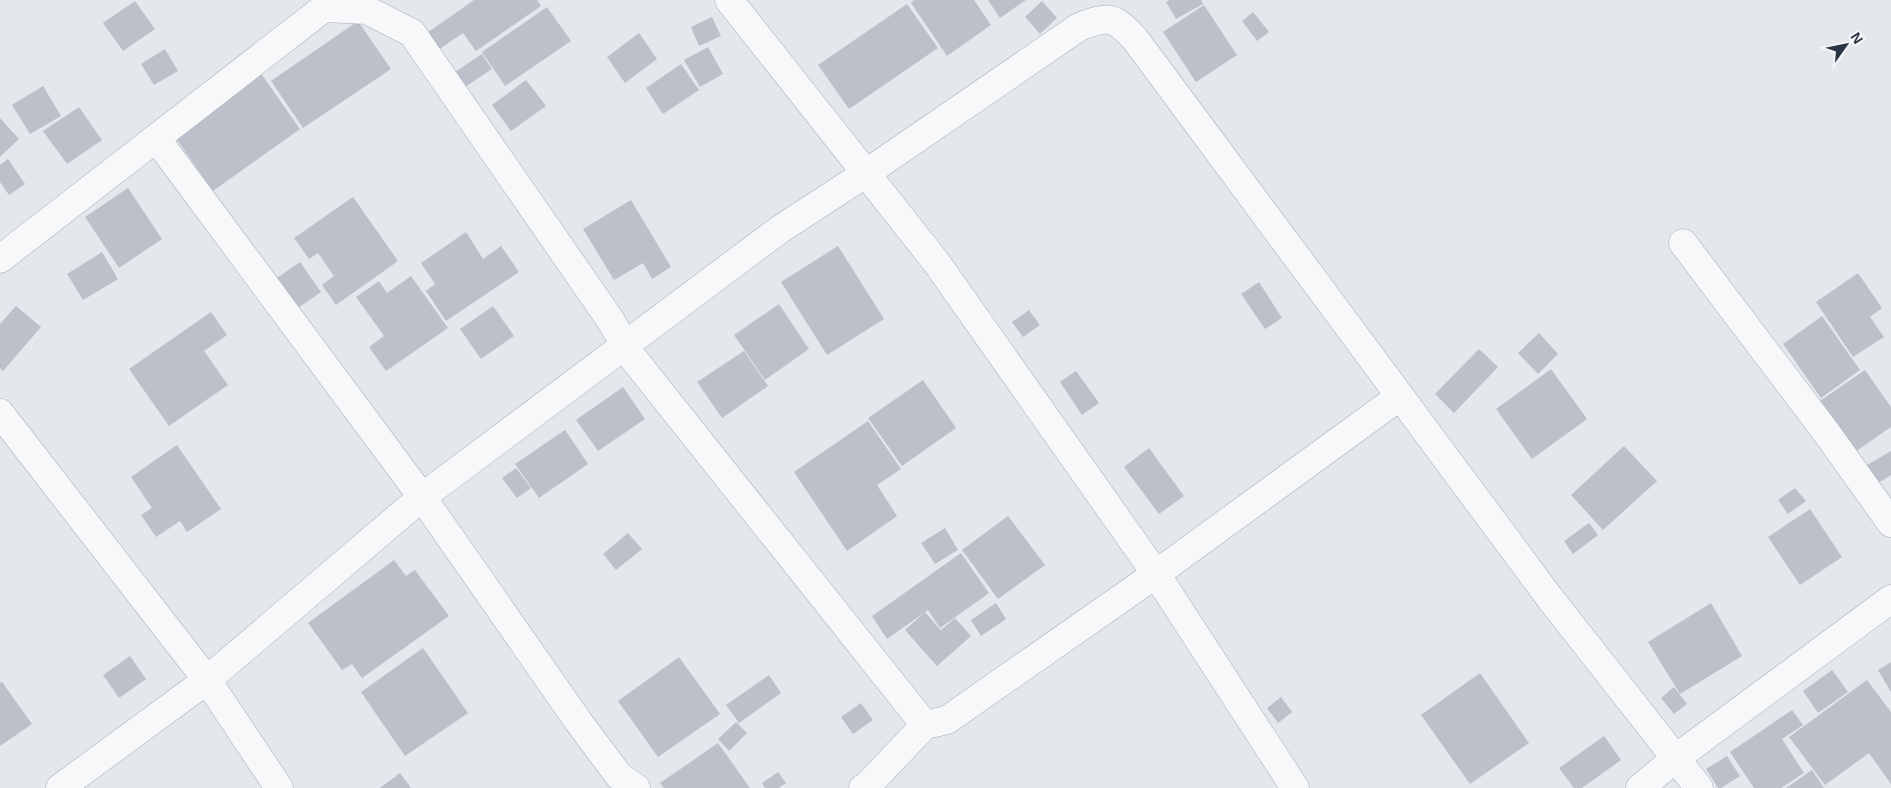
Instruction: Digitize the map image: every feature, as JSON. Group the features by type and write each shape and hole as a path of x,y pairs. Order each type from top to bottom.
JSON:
{"street":[{"path":"729,0 936,262 1156,574 1295,788"},
{"path":"0,259 324,8 367,10 412,33 609,318 624,346 924,724"},
{"path":"60,788 207,680 422,497 779,230 865,174 1079,28 1095,9 1120,23 1135,39 1549,597 1699,788"},
{"path":"156,138 422,497 578,721 619,776 636,788"},
{"path":"1683,243 1798,394 1891,523"},
{"path":"868,787 924,724 947,720 1156,574 1399,396"},
{"path":"0,413 207,680 279,788"},
{"path":"1640,788 1676,758 1891,599"}],"building":[{"path":"474,0 537,0 541,6 476,51 463,33 438,50 427,33"},
{"path":"914,0 974,0 991,25 947,56 911,3"},
{"path":"988,0 1026,0 1000,18"},
{"path":"1169,0 1201,0 1203,4 1176,19 1166,2"},
{"path":"135,1 155,29 123,51 103,23"},
{"path":"1042,1 1057,18 1040,34 1025,17"},
{"path":"907,4 938,48 849,109 818,65"},
{"path":"1204,5 1237,55 1196,82 1163,32"},
{"path":"547,7 571,41 505,86 482,52"},
{"path":"1253,12 1269,32 1257,41 1242,21"},
{"path":"712,17 721,36 699,46 691,27"},
{"path":"358,21 391,69 303,128 271,81"},
{"path":"639,33 657,59 625,83 607,57"},
{"path":"708,47 723,74 700,87 684,60"},
{"path":"165,49 178,71 154,85 141,64"},
{"path":"482,54 492,69 465,87 455,72"},
{"path":"681,64 699,90 663,114 646,88"},
{"path":"255,65 300,129 213,191 168,127"},
{"path":"526,80 546,106 511,131 492,105"},
{"path":"43,86 61,116 30,134 12,105"},
{"path":"79,107 102,140 67,164 43,131"},
{"path":"0,118 19,139 0,157"},
{"path":"8,159 25,184 9,195 0,182 0,165"},
{"path":"128,188 162,239 119,268 85,217"},
{"path":"353,197 398,261 336,305 322,285 334,276 318,253 309,259 294,238"},
{"path":"631,200 671,267 652,279 643,263 614,280 583,229"},
{"path":"466,232 483,259 501,246 519,272 446,321 426,291 435,284 421,263"},
{"path":"838,246 884,319 827,355 781,282"},
{"path":"102,252 118,279 83,300 67,274"},
{"path":"300,262 321,292 298,308 277,278"},
{"path":"1858,273 1882,308 1870,317 1884,337 1853,357 1816,302"},
{"path":"411,276 448,328 386,371 369,347 384,336 356,297 379,281 387,293"},
{"path":"1259,282 1282,318 1265,329 1241,294"},
{"path":"779,304 809,349 765,380 734,335"},
{"path":"16,306 41,327 3,371 0,368 0,324"},
{"path":"493,306 514,336 481,359 460,329"},
{"path":"1029,310 1040,325 1023,337 1012,322"},
{"path":"211,312 227,335 204,351 228,385 169,426 129,369"},
{"path":"1822,316 1860,370 1821,398 1783,344"},
{"path":"1539,333 1558,354 1538,374 1518,353"},
{"path":"1479,349 1498,367 1454,413 1435,394"},
{"path":"744,351 768,386 722,418 697,382"},
{"path":"1551,369 1587,419 1532,459 1496,409"},
{"path":"1865,370 1891,407 1891,427 1855,452 1820,401"},
{"path":"1076,371 1099,403 1082,415 1060,382"},
{"path":"923,380 956,428 902,466 868,418"},
{"path":"623,387 645,419 598,451 576,420"},
{"path":"868,421 901,469 877,485 897,516 847,551 794,472"},
{"path":"565,430 588,464 539,498 515,464"},
{"path":"177,445 221,509 187,532 180,521 156,537 141,515 152,508 131,477"},
{"path":"1624,446 1657,481 1603,530 1571,495"},
{"path":"1149,448 1184,496 1159,514 1124,467"},
{"path":"1891,451 1891,475 1878,483 1867,465"},
{"path":"516,468 531,488 517,498 502,478"},
{"path":"1795,488 1806,501 1788,514 1778,500"},
{"path":"1810,509 1842,557 1800,585 1768,537"},
{"path":"1008,516 1045,565 998,599 962,550"},
{"path":"1589,523 1598,535 1573,554 1564,541"},
{"path":"945,528 958,550 935,564 921,543"},
{"path":"628,533 642,549 616,570 603,554"},
{"path":"961,553 989,593 940,628 928,610 887,639 872,616"},
{"path":"394,560 406,576 415,570 449,616 362,678 352,664 342,670 308,623"},
{"path":"996,603 1006,619 981,636 971,620"},
{"path":"1711,603 1742,656 1680,694 1648,642"},
{"path":"925,612 943,633 941,630 955,618 971,636 937,666 905,630"},
{"path":"423,648 468,713 405,756 361,692"},
{"path":"130,656 146,679 119,698 103,675"},
{"path":"679,657 720,714 658,757 618,701"},
{"path":"1891,662 1891,692 1878,670"},
{"path":"1832,670 1848,692 1818,713 1803,691"},
{"path":"1480,673 1529,743 1470,784 1421,715"},
{"path":"769,675 781,693 739,723 726,705"},
{"path":"1867,680 1891,712 1891,784 1869,753 1825,785 1789,737"},
{"path":"2,682 32,724 0,746 0,683"},
{"path":"1674,687 1687,704 1674,714 1661,698"},
{"path":"1281,697 1292,712 1278,723 1267,708"},
{"path":"861,703 873,720 853,734 841,717"},
{"path":"1792,710 1803,725 1782,739 1804,773 1781,788 1754,788 1730,752"},
{"path":"736,722 747,733 729,751 718,739"},
{"path":"1604,736 1621,760 1582,788 1574,788 1559,768"},
{"path":"718,743 750,788 664,788 660,783"},
{"path":"1727,756 1740,776 1718,788 1706,769"},
{"path":"1812,770 1824,788 1786,788"},
{"path":"778,772 786,783 779,788 765,788 762,783"},
{"path":"400,773 411,788 380,788"}]}
